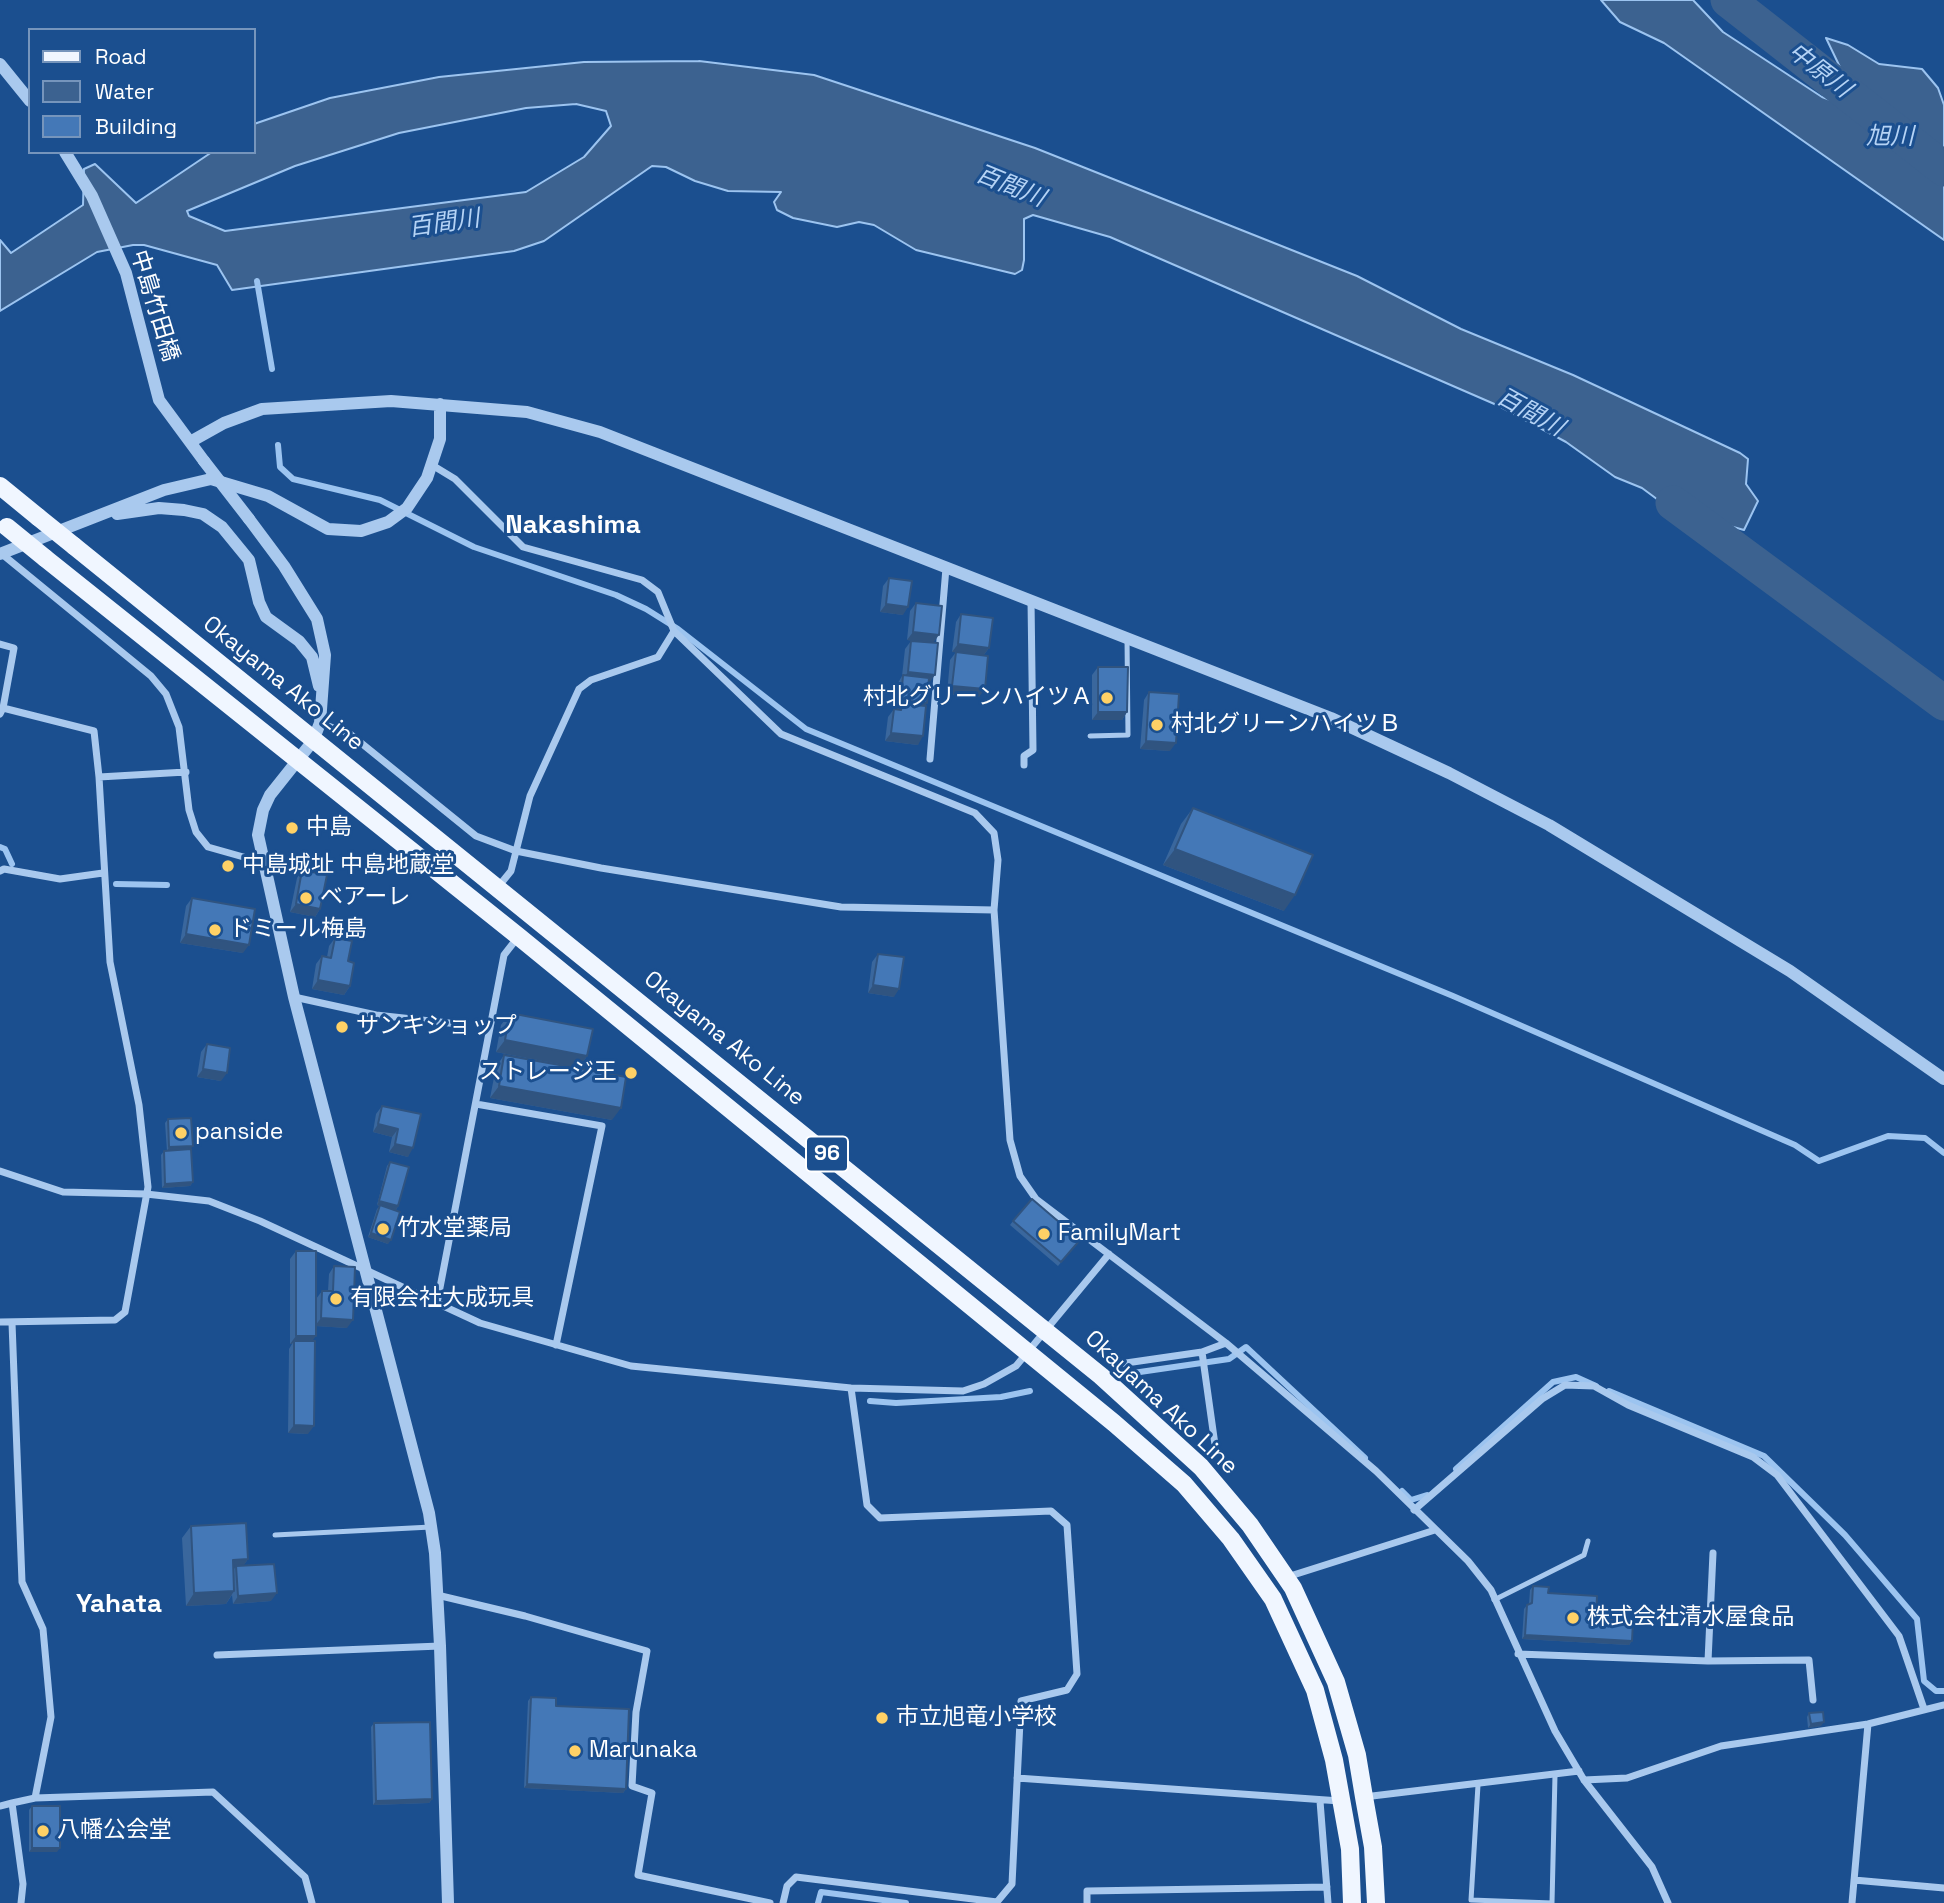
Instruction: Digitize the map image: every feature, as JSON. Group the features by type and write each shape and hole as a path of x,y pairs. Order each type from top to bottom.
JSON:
{"main road":[{"name":"Okayama Ako Line","path":"0,486 1101,1376 1201,1467 1250,1525 1286,1577 1336,1682 1364,1797 1373,1847 1376,1903"},
{"name":"Okayama Ako Line","path":"4,524 518,936 1026,1354 1114,1423 1184,1484 1231,1539 1273,1599 1315,1690 1334,1760 1350,1849 1352,1903"}],"street":[{"path":"0,64 28,99"},
{"name":"中島竹田橋","path":"66,154 92,196 126,273 159,400 190,442"},
{"path":"448,1903 440,1646 432,1527 294,997 258,835 263,810 270,795 313,741 320,723 325,655 317,619 284,566 190,442 224,423 262,410 391,401 527,412 600,432 1331,718 1549,825 1790,971 1944,1079"},
{"path":"261,858 247,858 208,847 196,832 189,810 179,727 166,694 151,676 1,553 163,490 211,479 268,496 328,529 361,531 387,522 407,508 427,478 440,439 440,404"},
{"path":"432,465 455,479 523,547 642,580 658,592 674,631 782,734 975,813 994,833 998,860 994,909 1010,1140 1020,1176 1035,1199 1226,1343 1376,1471 1468,1561 1494,1600 1555,1731 1584,1780 1652,1867 1668,1903"},
{"path":"96,517 159,508 203,514 222,527 249,560 266,617 299,641 312,657 322,697"},
{"path":"929,759 947,568"},
{"path":"1024,765 1024,756 1033,750 1031,600"},
{"path":"498,887 511,871 530,796 579,689 591,680 658,657 674,631"},
{"path":"0,645 15,648 2,711 94,731 110,962 139,1105 146,1194 125,1312 115,1320 12,1324 0,1322"},
{"path":"320,723 350,734 476,836 516,850 601,869 841,907 994,909"},
{"path":"99,777 186,772"},
{"path":"0,861 2,870 60,879 103,873"},
{"path":"437,1303 504,955 518,936"},
{"path":"294,997 376,1015 458,1024"},
{"path":"476,1104 602,1126 556,1345"},
{"path":"0,1171 63,1192 146,1194 209,1201 363,1267 480,1323 631,1367 851,1388 963,1391 1003,1374 1046,1332 1109,1254"},
{"path":"12,1324 22,1582 43,1629 51,1717 35,1798"},
{"path":"1119,1364 1203,1359 1226,1343"},
{"path":"1203,1359 1216,1452"},
{"path":"1415,1510 1542,1399 1565,1385 1594,1386 1628,1405 1753,1457 1777,1475 1899,1636 1924,1709"},
{"path":"783,1903 788,1886 796,1877 997,1902 1012,1884 1021,1701 1067,1690 1077,1674 1067,1525 1051,1511 880,1518 867,1505 851,1388"},
{"path":"1286,1577 1435,1530"},
{"path":"1708,1661 1713,1553"},
{"path":"437,1595 525,1616 647,1651 636,1712 632,1786 652,1793 638,1874 770,1903"},
{"path":"217,1655 440,1646"},
{"path":"1518,1654 1708,1661 1809,1660 1813,1700"},
{"path":"1584,1780 1627,1778 1721,1745 1868,1724 1944,1705"},
{"path":"1852,1903 1868,1724"},
{"path":"1364,1797 1579,1771"},
{"path":"1017,1778 1341,1801"},
{"path":"0,1806 35,1798 213,1792 305,1877 312,1903"},
{"path":"1320,1801 1328,1903"},
{"path":"12,1803 23,1884 21,1903"},
{"path":"1854,1880 1944,1888"},
{"path":"1087,1903 1087,1891 1327,1887"}],"lane":[{"path":"1090,736 1128,735 1127,638"},
{"path":"275,1535 432,1527"},
{"path":"1494,1600 1584,1555 1588,1541"},
{"path":"1478,1785 1470,1901 1552,1903 1555,1775"}],"water":[{"name":"旭川","path":"1601,0 1693,0 1723,32 1822,97 1844,105 1850,101 1851,90 1826,38 1848,45 1879,64 1922,69 1938,88 1944,105 1944,240 1664,43 1620,22"},
{"path":"699,61 814,75 1035,148 1357,276 1461,329 1573,375 1740,453 1748,459 1746,484 1758,501 1744,530 1719,523 1704,534 1642,488 1615,477 1566,442 1499,406 1110,237 1033,215 1024,219 1024,260 1022,270 1015,274 916,250 874,225 859,222 837,227 793,218 777,210 774,202 781,192 728,191 695,181 666,167 652,166 544,241 514,251 232,290 217,265 144,245 133,245 97,252 0,311 0,240 11,253 83,205 84,169 95,164 136,203 209,154 256,154 256,123 330,98 439,77 584,62","holes":["576,104 606,111 611,126 584,157 526,192 225,231 189,216 187,211 295,166 399,133 526,108"]}],"building":[{"path":"889,578 912,581 908,607 886,604"},
{"path":"916,603 942,606 939,635 913,632"},
{"path":"961,614 993,618 989,648 958,644"},
{"path":"911,641 938,643 935,675 908,672"},
{"path":"956,652 988,656 985,689 952,686"},
{"name":"村北グリーンハイツＡ","path":"1098,667 1128,667 1127,712 1098,712"},
{"path":"903,675 929,678 927,703 901,700"},
{"name":"村北グリーンハイツＢ","path":"1149,692 1179,694 1176,743 1146,741"},
{"path":"902,704 926,706 923,736 891,733 894,709 901,710"},
{"path":"1193,808 1313,855 1295,895 1175,849"},
{"path":"302,870 327,875 320,909 296,904"},
{"name":"ドミール梅島","path":"192,898 255,909 249,945 186,934"},
{"path":"335,938 352,941 348,961 354,963 350,986 318,980 322,956 331,958"},
{"path":"878,954 904,957 899,989 873,985"},
{"path":"510,1013 593,1029 587,1056 505,1040"},
{"path":"207,1044 230,1048 227,1073 203,1069"},
{"path":"504,1055 626,1077 621,1108 499,1086"},
{"path":"382,1106 421,1114 413,1148 395,1144 398,1129 378,1124"},
{"path":"191,1118 193,1146 169,1147 168,1119"},
{"path":"191,1149 193,1182 165,1184 164,1151"},
{"path":"390,1162 409,1167 398,1206 379,1201"},
{"name":"FamilyMart","path":"1032,1199 1080,1240 1061,1262 1013,1221"},
{"path":"380,1205 400,1212 391,1240 371,1233"},
{"path":"296,1251 316,1251 316,1336 296,1336"},
{"path":"334,1266 355,1267 353,1320 321,1318 322,1291 333,1291"},
{"path":"294,1341 315,1341 314,1426 294,1425"},
{"path":"246,1523 248,1559 233,1560 234,1591 194,1593 191,1526"},
{"path":"274,1564 277,1593 238,1596 236,1566"},
{"path":"1533,1586 1549,1587 1548,1593 1597,1596 1596,1619 1633,1621 1632,1641 1525,1635 1527,1605 1532,1603"},
{"name":"Marunaka","path":"531,1697 556,1698 556,1706 629,1709 626,1789 527,1784"},
{"path":"1823,1712 1824,1722 1811,1724 1809,1713"},
{"path":"430,1722 432,1799 376,1801 374,1723"},
{"name":"八幡公会堂","path":"32,1806 60,1806 60,1848 32,1848"}],"waterway":[{"name":"中原川","path":"1728,0 1944,169"},
{"path":"257,281 272,369"},
{"path":"278,445 280,467 293,479 380,500 474,547 616,595 646,609 678,629 806,729 1453,996 1795,1145 1819,1161 1888,1136 1925,1138 1944,1153"},
{"name":"百間川","path":"1673,503 1944,703"},
{"path":"0,847 5,849 12,864"},
{"path":"116,884 167,885"},
{"path":"1133,1373 1229,1359 1246,1347 1365,1458"},
{"path":"1456,1469 1553,1382 1576,1377 1596,1386"},
{"path":"870,1401 896,1403 1001,1397 1030,1391"},
{"path":"1609,1391 1764,1456 1845,1535 1917,1619 1924,1681 1936,1691 1944,1691"},
{"path":"1402,1491 1411,1500 1427,1495"},
{"path":"818,1903 821,1892 906,1903"}],"place":[{"name":"村北グリーンハイツＡ","path":"1107,698"},
{"name":"村北グリーンハイツＢ","path":"1157,725"},
{"name":"中島","path":"292,828"},
{"name":"中島城址 中島地蔵堂","path":"228,866"},
{"name":"ベアーレ","path":"306,898"},
{"name":"ドミール梅島","path":"215,930"},
{"name":"サンキショップ","path":"342,1027"},
{"name":"ストレージ王","path":"631,1073"},
{"name":"panside","path":"181,1133"},
{"name":"竹水堂薬局","path":"383,1229"},
{"name":"FamilyMart","path":"1044,1234"},
{"name":"有限会社大成玩具","path":"336,1299"},
{"name":"株式会社清水屋食品","path":"1573,1618"},
{"name":"市立旭竜小学校","path":"882,1718"},
{"name":"Marunaka","path":"575,1751"},
{"name":"八幡公会堂","path":"43,1831"}],"district":[{"name":"Nakashima","path":"573,526"},
{"name":"Yahata","path":"119,1605"}]}
